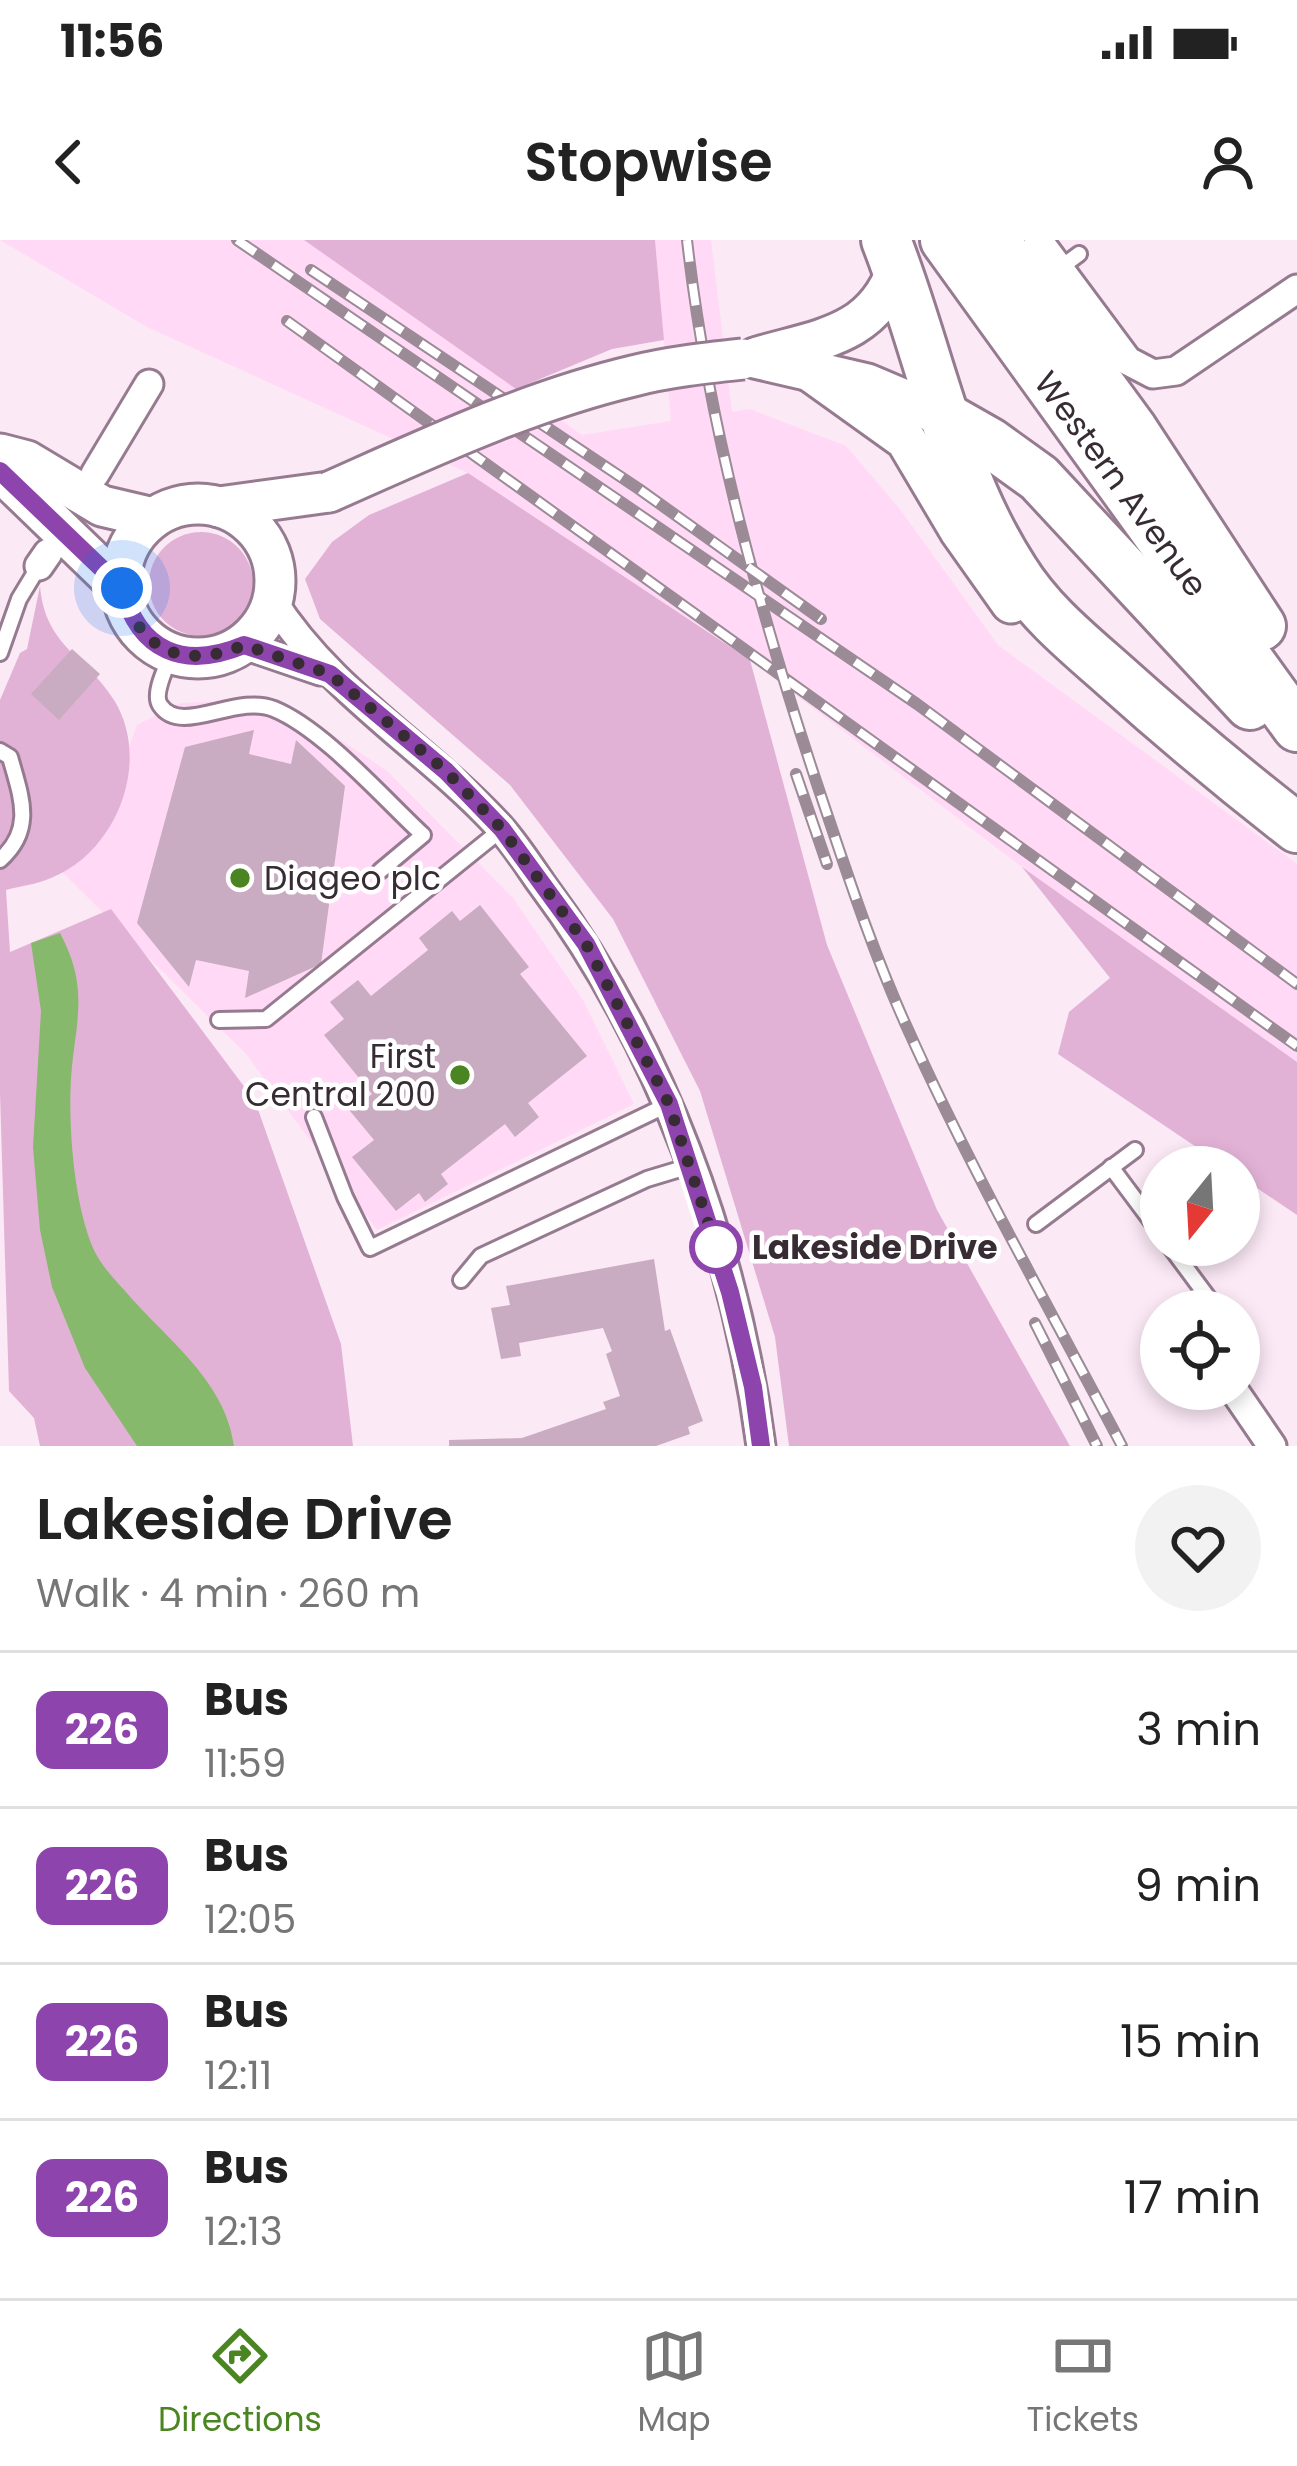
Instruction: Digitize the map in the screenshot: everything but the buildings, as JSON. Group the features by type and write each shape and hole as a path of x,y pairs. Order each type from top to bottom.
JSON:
{"highway":[{"name":"Western Avenue","path":"945,240 1297,727"},
{"name":"Western Avenue","path":"994,240 1133,430 1258,623 1297,674"},
{"path":"891,254 945,417 989,526 1013,571 1040,606 1207,759 1297,827"},
{"path":"945,417 1039,478 1245,701 1297,741"},
{"path":"1133,430 1297,624"}],"street":[{"path":"1038,240 1069,261 1128,361 1143,371 1166,375 1297,289"},
{"path":"282,514 273,583 261,625 244,645 218,656 193,658 142,634 128,611 122,588 129,546 153,518 193,504 282,514 412,455 574,394 633,376 749,358 848,330 873,313 891,254"},
{"path":"749,358 866,384 945,417"},
{"path":"807,369 906,440 970,547 1028,625 1057,652 1207,759"},
{"path":"95,474 148,384"},
{"path":"0,454 27,461 102,506 153,518"},
{"path":"0,470 122,588"},
{"path":"219,507 257,530 294,636 330,674 446,771 502,829 586,944 669,1104 730,1292 753,1387 761,1446"},
{"path":"244,645 330,674"},
{"path":"1247,1410 1272,1446"}],"lane":[{"path":"0,653 19,599 44,560"},
{"path":"172,652 158,697 173,716 195,719 238,704 270,707 303,724 423,835 380,871"},
{"path":"0,751 10,757 24,809 17,845 0,860"},
{"path":"218,1019 266,1019 502,829"},
{"path":"314,1117 370,1248 669,1104"},
{"path":"1036,1223 1135,1150"},
{"path":"461,1280 481,1256 647,1179 690,1166"},
{"path":"1112,1167 1140,1206"}],"shaded area":[{"path":"0,240 304,240 582,435 671,421 655,240 711,240 732,412 750,409 846,446 899,508 998,645 1297,864 1297,1062 1022,867 750,660 468,473 147,327"},
{"path":"304,240 655,240 664,340 612,349 516,389"},
{"path":"468,473 750,660 827,945 937,1210 1070,1446 789,1446 775,1337 700,1091 613,919 510,785 320,619 305,579 332,542 369,515"},
{"path":"201,532 221,536 244,555 253,584 249,604 230,627 201,636 181,632 158,613 149,584 153,564 172,541"},
{"path":"40,586 58,637 114,700 125,724 128,776 122,802 94,848 51,878 6,890 10,952 111,909 255,1101 341,1344 353,1446 40,1446 34,1418 9,1391 0,1093 0,700 20,653 27,649"},
{"path":"278,699 386,770 513,898 583,1000 634,1104 377,1230 246,1054 61,871 99,828 137,725 180,703"},
{"path":"1022,867 1297,1062 1297,1215 1260,1190 1260,1146 1195,1146 1058,1054 1069,1012 1110,978"},
{"path":"60,933 77,984 71,1134 86,1229 108,1271 207,1381 228,1422 234,1446 137,1446 85,1368 52,1287 40,1230 33,1147 41,1011 31,943"}],"railway":[{"path":"237,240 917,704 1297,984"},
{"path":"687,240 708,379 738,516 796,720 861,912 897,1004 960,1139 1122,1446"},
{"path":"311,270 639,489 821,619"},
{"path":"287,321 1297,1046"},
{"path":"796,774 827,864"},
{"path":"1035,1323 1097,1446"}],"bus line":[{"name":"226","path":"0,471 122,588 128,611 153,642 193,658 218,656 244,645 330,674 446,771 502,829 586,944 669,1104 730,1292 753,1387 761,1446"}],"place":[{"name":"Diageo plc","path":"240,878"},
{"name":"First Central 200","path":"460,1075"},
{"name":"Lakeside Drive","path":"716,1247"}],"route":[{"path":"122,588 128,611 142,634 172,652 193,658 218,656 244,645 330,674 446,771 502,829 586,944 669,1104 716,1247"}]}
